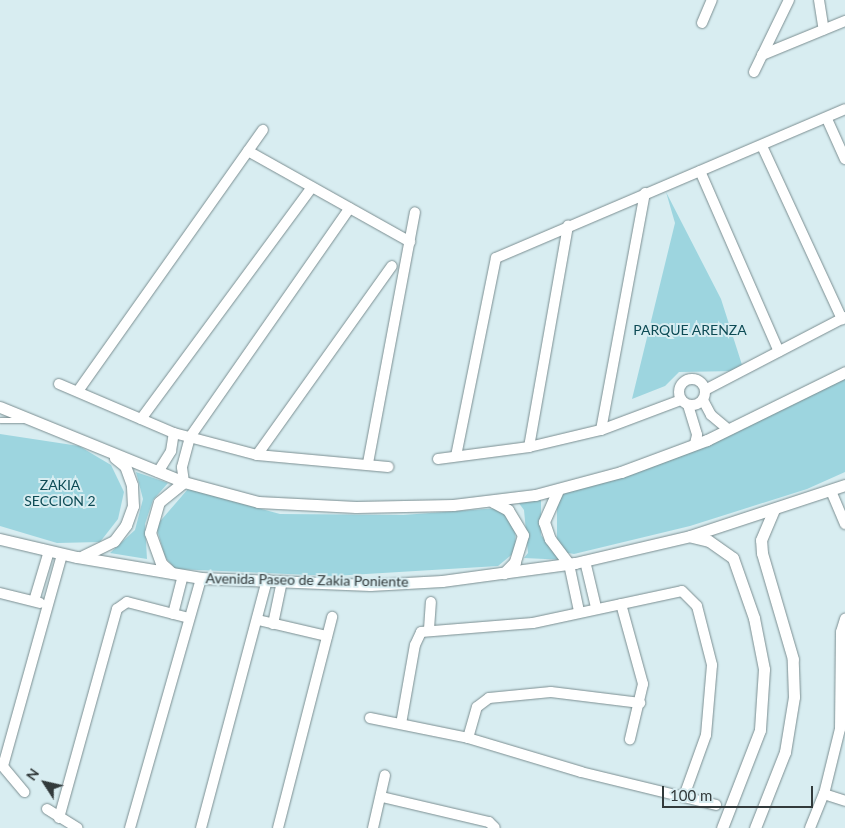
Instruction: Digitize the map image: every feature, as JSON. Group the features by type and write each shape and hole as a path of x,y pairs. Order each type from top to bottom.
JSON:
{"street":[{"path":"702,23 712,0"},
{"path":"754,72 789,0"},
{"path":"819,0 824,30"},
{"path":"762,55 845,21"},
{"path":"456,456 496,258 568,225 827,119 845,109"},
{"path":"827,119 845,159"},
{"path":"78,392 263,130"},
{"path":"438,459 529,447 601,430 684,403 704,395 778,352 844,318 762,146"},
{"path":"248,151 410,242"},
{"path":"700,171 778,352"},
{"path":"141,419 312,187"},
{"path":"601,430 645,193"},
{"path":"184,482 182,467 190,437 350,208"},
{"path":"368,463 416,212"},
{"path":"529,447 568,225"},
{"path":"257,455 392,266"},
{"path":"384,278 400,288"},
{"path":"0,408 184,482 258,502 307,506 493,502 558,490 621,472 729,430 845,372"},
{"path":"695,444 697,435 678,390 684,381 694,379 704,395 711,415 729,430"},
{"path":"60,384 174,433 257,455 368,463 388,467"},
{"path":"158,472 171,451 174,433"},
{"path":"77,557 97,552 114,541 126,525 133,506 132,485 125,466 108,452"},
{"path":"173,614 177,574 161,562 150,533 159,502 184,482"},
{"name":"Avenida Paseo de Zakia Poniente","path":"0,539 77,557 201,578 370,584 442,581 569,564 690,536 774,510 845,485"},
{"path":"558,490 544,522 550,540 569,564 580,611"},
{"path":"831,491 845,524"},
{"path":"493,502 508,510 522,535 515,562 504,573"},
{"path":"755,828 785,752 794,697 793,659 762,553 761,540 774,510"},
{"path":"690,536 709,541 733,558 754,618 764,669 760,730 722,828"},
{"path":"34,601 49,551"},
{"path":"24,792 1,764 62,554"},
{"path":"585,561 596,607"},
{"path":"130,828 201,578"},
{"path":"202,828 267,580"},
{"path":"273,624 282,581"},
{"path":"401,724 417,637 428,629 532,623 596,607 621,604 682,591 697,606 712,665 711,702 706,735 684,796"},
{"path":"0,593 48,606"},
{"path":"59,818 117,609 127,602 189,618"},
{"path":"428,629 431,602"},
{"path":"621,604 643,684 640,703 630,738"},
{"path":"278,828 332,617"},
{"path":"810,828 824,794 843,729 842,659 845,619"},
{"path":"258,620 327,636"},
{"path":"468,738 477,707 489,698 551,692 640,703"},
{"path":"370,718 468,738 580,772 716,805"},
{"path":"374,828 382,797 385,775"},
{"path":"824,794 845,801"},
{"path":"382,797 489,822 495,828"},
{"path":"47,809 78,828"}],"lane":[{"path":"0,420 28,420"}],"green space":[{"name":"PARQUE ARENZA","path":"666,192 721,299 743,368 737,371 679,372 665,386 632,399 675,223"},
{"path":"845,379 845,472 807,489 690,526 574,554 563,552 557,543 557,496 684,453"},
{"name":"ZAKIA SECCION 2","path":"0,434 79,446 111,465 124,492 118,519 100,542 57,543 0,526"},
{"path":"136,472 168,483 153,500 145,524 147,559 110,553 135,530 143,499"},
{"path":"188,489 280,514 403,515 499,508 515,524 516,551 498,566 333,576 175,569 165,557 156,526"},
{"path":"541,495 541,535 553,552 566,560 524,558 528,553 524,510 518,502"}]}
